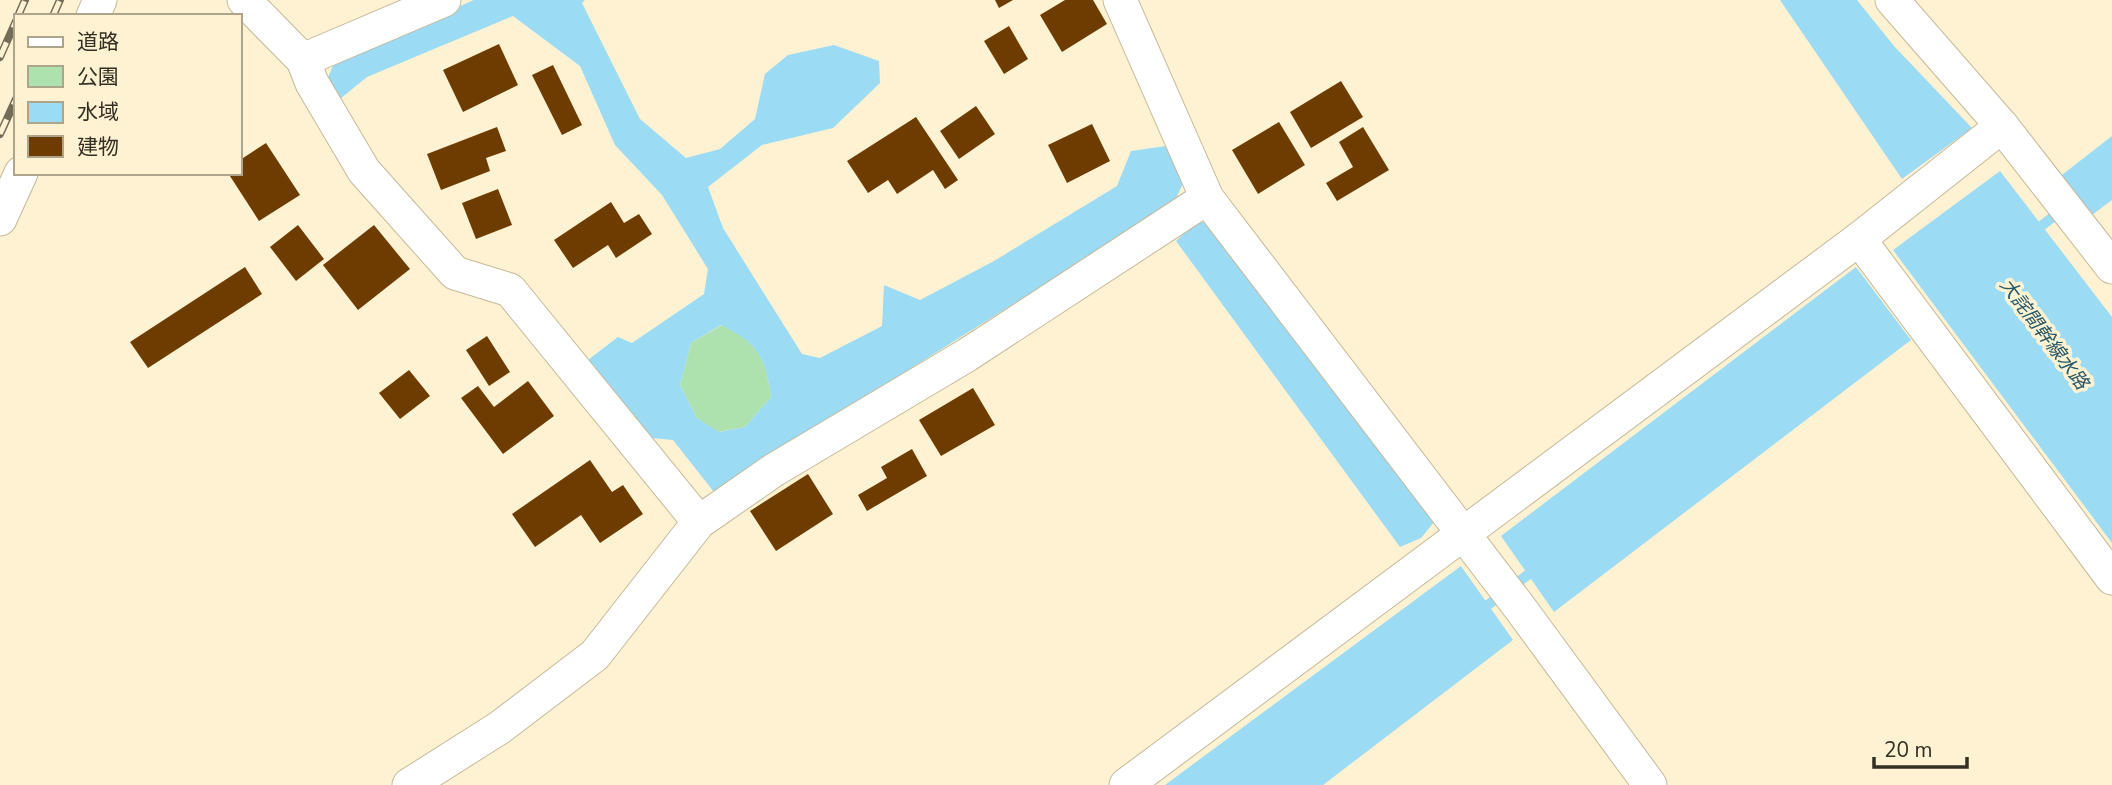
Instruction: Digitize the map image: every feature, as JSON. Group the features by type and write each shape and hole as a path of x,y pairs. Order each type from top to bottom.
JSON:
{"street":[{"path":"244,0 314,85 364,171 455,273 510,290 699,522"},
{"path":"314,85 444,0"},
{"path":"1120,0 1207,198 1520,608 1650,785"},
{"path":"1892,0 2002,126 2112,267"},
{"path":"1126,785 1859,239 2002,126"},
{"path":"0,219 20,175"},
{"path":"409,785 499,728 595,655 699,522 774,470 967,355 1207,198"},
{"path":"1859,239 2112,578"}],"green space":[{"path":"722,325 744,338 758,353 766,372 771,397 745,427 718,432 697,418 680,385 691,343"}],"water":[{"path":"474,0 585,0 582,3 640,119 686,158 720,149 755,119 765,74 788,55 834,45 879,61 880,83 833,128 762,145 708,187 723,228 802,354 820,358 882,326 884,285 920,300 994,261 1117,186 1131,151 1173,145 1184,181 1174,203 714,492 673,440 641,437 584,363 618,337 632,343 704,294 708,269 662,195 615,145 580,66 513,16 367,77 335,103 325,84 336,59","holes":["721,325 734,332 758,353 766,372 771,397 745,427 719,432 697,418 680,385 691,343"]},
{"path":"1780,0 1857,0 1894,46 1972,128 1902,179"},
{"path":"2112,136 2112,200 2088,218 2058,178"},
{"path":"2000,171 2112,317 2112,543 1893,250"},
{"path":"1196,222 1212,223 1435,521 1421,538 1400,547 1176,241"},
{"path":"1856,267 1911,340 1554,612 1501,536"},
{"path":"1461,566 1513,640 1323,785 1165,785"}],"building":[{"path":"995,0 1013,0 999,8"},
{"path":"1065,0 1093,0 1107,24 1062,52 1040,15"},
{"path":"1009,26 1028,59 1004,74 984,41"},
{"path":"499,44 518,85 463,112 443,70"},
{"path":"553,65 582,125 562,135 532,75"},
{"path":"1341,81 1363,117 1311,148 1290,112"},
{"path":"976,106 995,134 959,159 940,131"},
{"path":"916,117 958,180 945,189 933,170 897,194 888,180 868,193 847,161"},
{"path":"1279,122 1305,165 1258,194 1232,150"},
{"path":"1092,124 1110,161 1067,183 1048,145"},
{"path":"497,127 506,151 486,158 490,171 441,190 427,154"},
{"path":"1363,127 1389,170 1337,201 1326,183 1353,167 1339,142"},
{"path":"266,143 300,195 259,221 229,175 242,175 242,159"},
{"path":"498,189 512,225 476,239 462,203"},
{"path":"611,202 624,223 639,214 652,234 616,258 608,245 573,268 554,240"},
{"path":"298,225 324,259 296,281 270,247"},
{"path":"374,225 410,269 358,310 323,265"},
{"path":"245,267 262,294 148,368 130,342"},
{"path":"487,336 510,372 489,386 466,350"},
{"path":"409,370 430,396 400,419 379,393"},
{"path":"528,381 554,416 503,454 461,398 478,386 494,407"},
{"path":"973,388 995,425 941,456 919,420"},
{"path":"912,449 927,476 867,511 858,495 887,478 881,467"},
{"path":"590,460 612,492 623,485 643,514 600,543 581,515 535,547 512,514"},
{"path":"808,474 833,514 776,551 750,511"}],"waterway":[{"name":"大詫間幹線水路","path":"2032,233 2062,210"},
{"path":"1480,611 1538,567"}],"railway":[{"path":"19,14 25,0"},
{"path":"54,14 60,0"},
{"path":"0,57 14,26"},
{"path":"0,134 14,103"}]}
